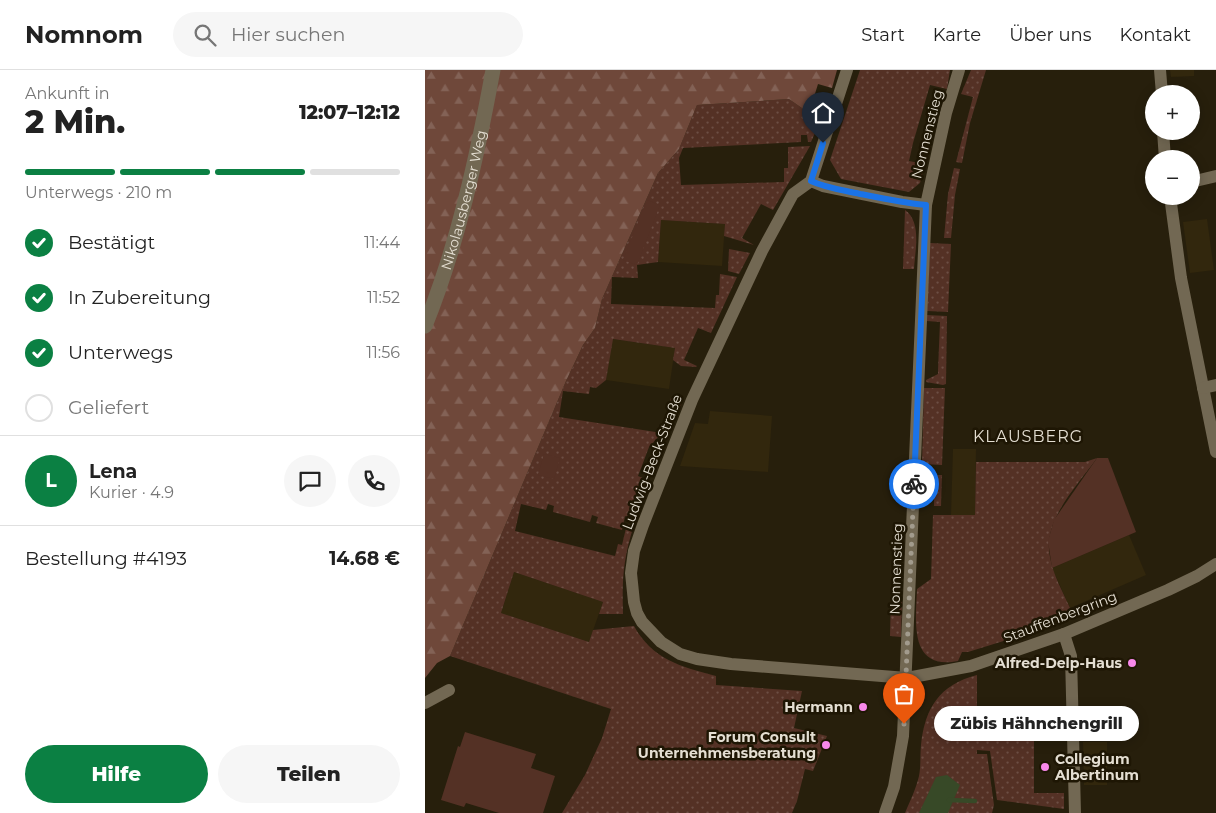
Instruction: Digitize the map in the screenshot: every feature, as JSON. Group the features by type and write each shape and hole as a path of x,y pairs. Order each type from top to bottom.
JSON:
{"street":[{"name":"Nikolausberger Weg","path":"425,326 456,234 471,175 493,70"},
{"path":"847,70 811,181 841,190 926,205"},
{"name":"Nonnenstieg","path":"885,813 894,787 902,748 907,678 926,205 946,113 959,70"},
{"path":"1160,70 1161,85"},
{"path":"1200,180 1216,176"},
{"name":"Ludwig-Beck-Straße","path":"811,181 793,194 762,250 692,400 634,551 631,573 633,602 637,613 649,630 661,642 680,654 731,664 907,678"},
{"path":"1171,205 1181,278 1216,452"},
{"path":"1203,388 1216,385"},
{"name":"Stauffenbergring","path":"907,678 971,666 1064,634 1168,590 1197,576 1216,564"},
{"path":"1064,634 1071,656 1075,813"},
{"path":"425,703 449,690"}],"shaded area":[{"path":"860,70 950,70 947,89 930,85 909,161 925,164 920,183 909,192 841,179 830,160"},
{"path":"971,70 986,70 970,123 962,163 956,162 973,97 961,94"},
{"path":"1170,70 1194,70 1194,76 1171,77"},
{"path":"789,99 809,113 822,117 811,142 808,142 807,135 801,135 801,142 683,148 679,158 681,185 784,182 784,168 788,168 788,147 810,146 773,210 761,204 742,238 754,245 724,236 725,224 661,220 658,262 637,265 638,278 612,277 611,304 715,308 716,295 719,295 720,274 737,277 711,333 698,328 684,360 697,366 681,366 673,360 675,348 613,339 606,380 596,388 590,387 589,394 563,391 559,417 662,433 649,447 638,476 650,481 635,520 625,516 622,530 596,523 598,517 592,515 590,522 553,512 554,506 548,504 546,510 521,504 515,531 615,556 618,544 622,545 627,524 634,525 627,548 624,569 623,614 599,614 603,602 514,572 501,613 589,642 593,630 634,626 649,646 659,654 679,665 716,676 716,685 802,691 794,728 827,736 813,771 805,769 792,813 562,813 585,775 602,738 611,709 450,656 566,381 583,345 595,328 602,299 658,173 679,149 697,105"},
{"path":"954,168 960,169 955,195 951,238 944,238 948,194"},
{"path":"647,200 660,205 637,265 623,260"},
{"path":"905,210 910,215 916,229 914,269 903,269"},
{"path":"1207,219 1214,270 1190,273 1183,222"},
{"path":"661,220 725,224 722,266 658,262"},
{"path":"930,243 951,244 948,312 927,311"},
{"path":"729,249 750,253 739,274 728,271"},
{"path":"927,315 947,316 946,384 943,385 926,382 926,380 938,374 940,322 927,321"},
{"path":"612,339 675,348 669,389 606,380"},
{"path":"924,388 945,388 942,465 922,464"},
{"path":"671,398 683,400 674,421 667,420"},
{"path":"710,411 772,416 768,472 680,466 695,423 708,424"},
{"path":"953,449 976,449 975,516 951,515"},
{"path":"544,454 560,458 554,479 538,475"},
{"path":"1097,458 1063,504 1051,530 1049,544 1051,564 1070,608 1064,620 1058,624 968,652 962,652 958,661 942,662 930,658 923,651 918,640 916,615 917,589 931,579 933,515 975,515 976,462 1085,462"},
{"path":"1097,458 1108,458 1136,532 1052,568 1048,541 1054,520"},
{"path":"934,475 942,475 941,506 934,506"},
{"path":"1129,535 1146,575 1070,608 1052,568"},
{"path":"514,572 603,602 589,642 501,613"},
{"path":"891,597 902,598 901,637 890,636"},
{"path":"977,675 977,740 1034,741 1034,793 1064,793 1064,809 997,800 990,751 977,750 977,754 987,754 994,805 992,813 905,813 919,776 923,732 930,709 936,700 953,685"},
{"path":"465,732 536,754 531,768 555,776 543,813 499,813 466,803 464,807 441,800 458,746 460,747"},
{"path":"1083,742 1107,742 1107,785 1084,785"},
{"path":"947,775 960,785 948,813 919,813 936,777"}],"green space":[{"path":"425,70 837,70 832,88 818,84 809,113 789,99 697,105 679,149 658,173 602,299 595,328 583,345 566,381 450,656 437,663 425,678"}],"waterway":[{"path":"949,800 975,801"}],"way so far":[{"path":"904,724 914,484"}],"place":[{"name":"Alfred-Delp-Haus","path":"1132,663"},
{"name":"Hermann","path":"863,707"},
{"name":"Zübis Hähnchengrill","path":"904,724"},
{"name":"Forum Consult Unternehmensberatung","path":"826,745"},
{"name":"Collegium Albertinum","path":"1045,767"}],"district":[{"name":"KLAUSBERG","path":"1028,436"}],"route":[{"path":"823,143 811,181 849,192 926,205 914,484"}]}
